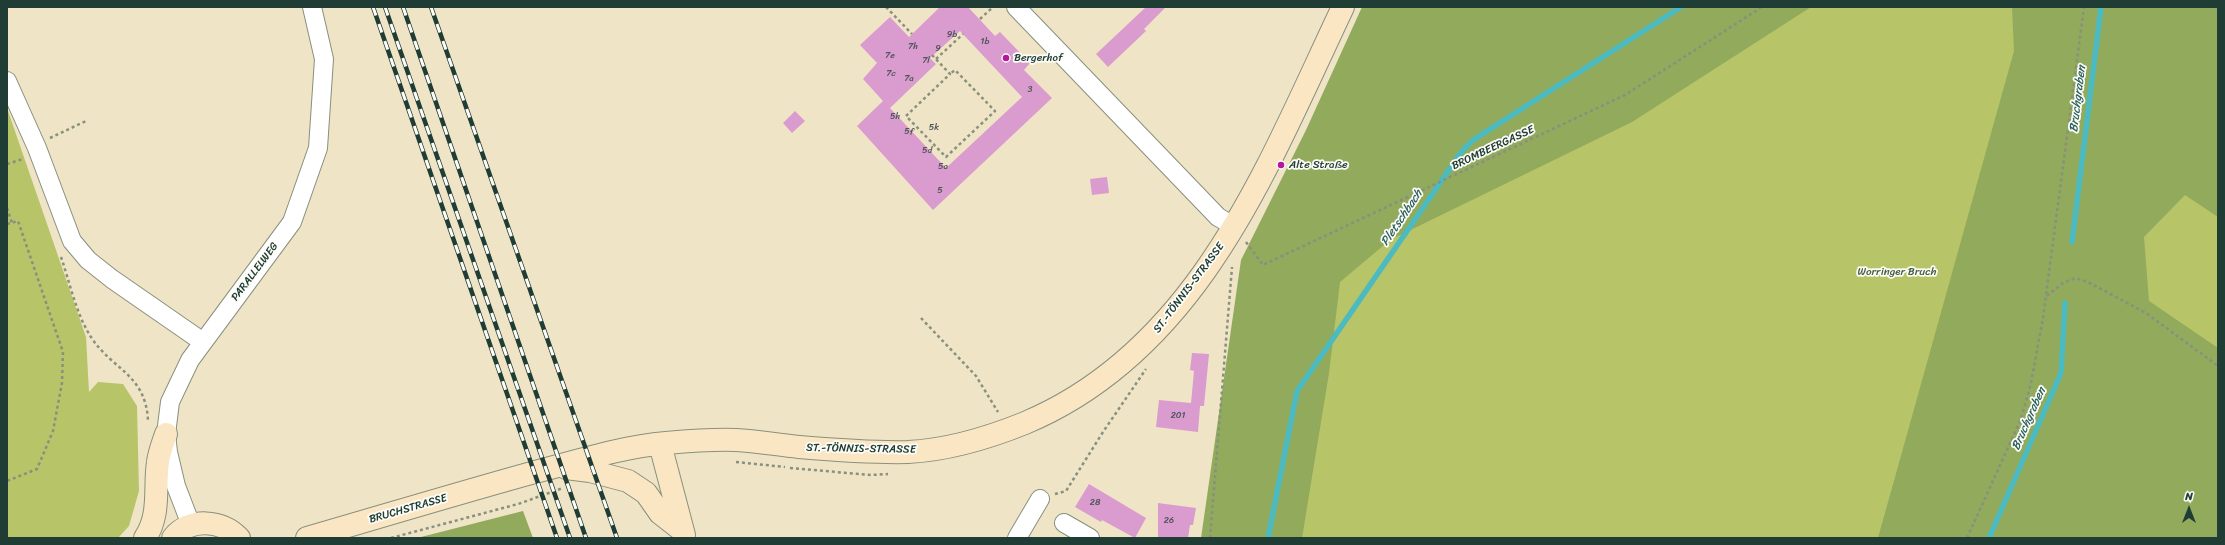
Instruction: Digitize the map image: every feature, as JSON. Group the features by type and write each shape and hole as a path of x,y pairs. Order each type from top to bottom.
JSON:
{"main road":[{"name":"ST.-TÖNNIS-STRASSE","path":"660,444 700,440 738,440 837,450 910,452 958,445 1008,430 1077,397 1112,372 1148,353 1180,304 1235,227 1258,187 1343,7"},
{"path":"145,538 150,530 157,504 157,430"},
{"path":"557,466 632,447 660,444 684,535"},
{"path":"557,466 590,471 628,481 646,493 660,513 684,535"},
{"name":"BRUCHSTRASSE","path":"307,538 557,466"},
{"path":"173,538 191,525 205,523 220,525 233,531 239,538"}],"street":[{"name":"PARALLELWEG","path":"191,525 157,430 190,360 292,222 318,148 324,59 312,7"},
{"path":"1016,7 1218,217 1235,227"},
{"path":"7,81 37,148 72,241 88,260 112,279 203,342"},
{"path":"1017,538 1040,499"},
{"path":"1064,523 1090,538"}],"path":[{"path":"886,7 912,34"},
{"path":"980,19 993,7"},
{"name":"BROMBEERGASSE","path":"1235,227 1263,266 1625,95 1762,7"},
{"path":"1967,538 2022,419 2031,383 2046,297 2084,7"},
{"path":"936,59 963,34"},
{"path":"932,55 950,74"},
{"path":"955,70 995,111 946,157 906,116 950,74 955,70"},
{"path":"7,208 12,223"},
{"path":"7,224 18,221 63,352 62,383 53,431 37,469 7,481"},
{"path":"60,254 80,314 91,337 136,384 144,398 148,412 157,430"},
{"path":"1210,538 1232,259"},
{"path":"2046,297 2063,282 2075,278 2088,282 2146,313 2218,366"},
{"path":"921,318 976,376 1008,430"},
{"path":"1137,374 1148,353"},
{"path":"1040,499 1066,491 1103,432 1148,353"},
{"path":"731,462 871,475 893,473"},
{"path":"391,538 518,504 567,486"}],"green space":[{"path":"1362,7 1811,7 1632,122 1390,240 1340,282 1329,373 1302,538 1201,538 1241,260 1306,130"},
{"name":"Worringer Bruch","path":"1716,7 2218,7 2218,538 1217,538 1244,277"},
{"name":"Worringer Bruch","path":"2012,7 2218,7 2218,217 2185,195 2144,237 2149,301 2218,348 2218,538 1878,538 2014,51"},
{"path":"7,108 86,337 89,392 98,382 123,384 137,406 139,491 129,526 118,538 7,538"},
{"path":"523,511 533,538 417,538"}],"building":[{"path":"940,7 968,7 995,36 1000,32 1030,63 1024,70 1052,98 933,210 857,126 883,101 863,79 877,63 860,45 890,17 909,37","holes":["960,31 1022,97 946,168 890,108 936,64 930,58"]},
{"path":"1146,7 1166,7 1144,29 1146,31 1108,67 1096,54"},
{"path":"795,111 805,121 792,133 783,123"},
{"path":"1107,177 1109,193 1092,195 1090,179"},
{"path":"1192,353 1209,354 1204,406 1200,406 1198,432 1156,427 1159,400 1191,403 1194,371 1190,370"},
{"path":"1089,484 1146,518 1135,538 1102,520 1101,522 1075,507"},
{"path":"1158,503 1196,508 1193,525 1190,525 1188,538 1158,538"}],"waterway":[{"name":"Pletschbach","path":"1268,538 1297,391 1462,151 1473,140 1681,7"},
{"name":"Bruchgraben","path":"2072,242 2101,7"},
{"name":"Bruchgraben","path":"1989,538 2061,373 2065,303"}],"railway":[{"path":"373,7 557,538"},
{"path":"385,7 570,538"},
{"path":"403,7 586,538"},
{"path":"431,7 617,538"}],"place":[{"name":"Bergerhof","path":"1006,58"},
{"name":"Alte Straße","path":"1281,165"}]}
